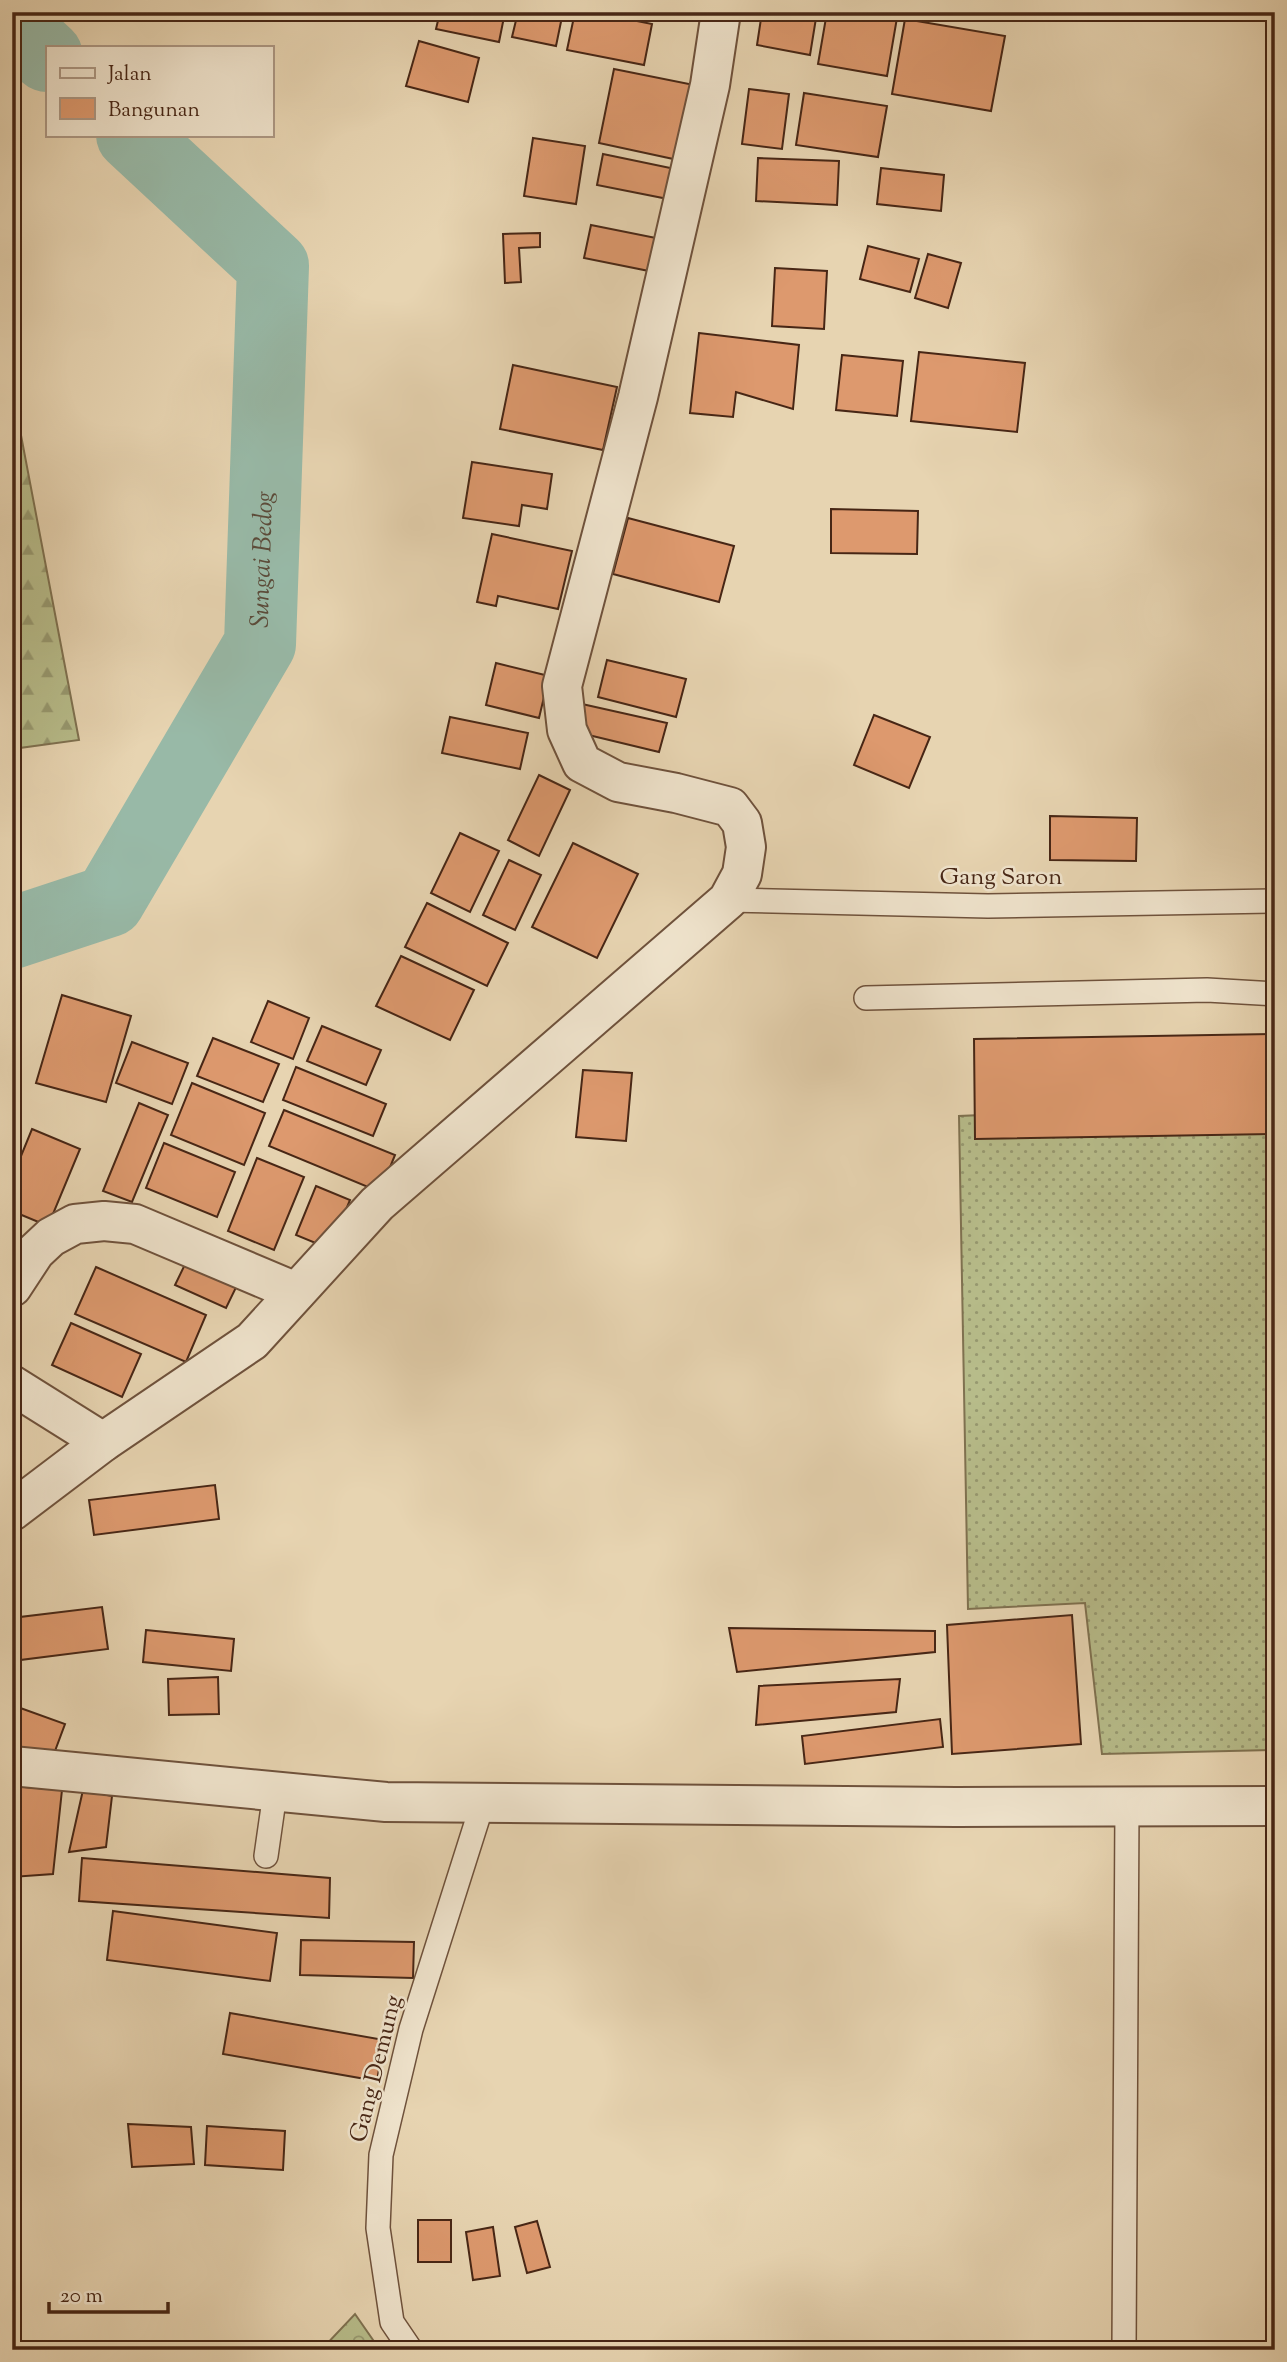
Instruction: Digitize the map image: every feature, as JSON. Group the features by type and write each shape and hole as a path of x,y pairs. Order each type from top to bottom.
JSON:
{"street":[{"path":"12,1511 103,1442 252,1341 377,1205 728,900 742,874 746,847 742,823 730,807 618,782 582,763 567,730 562,686 638,397 710,85 721,12"},
{"path":"12,1287 34,1252 51,1237 75,1224 104,1221 135,1224 296,1292"},
{"path":"12,1385 103,1442"},
{"path":"12,1766 386,1802 956,1807 1275,1805"}],"lane":[{"name":"Gang Saron","path":"728,900 988,905 1275,901"},
{"path":"866,998 1207,990 1275,994"},
{"path":"266,1856 275,1793"},
{"name":"Gang Demung","path":"411,2350 392,2322 378,2228 381,2154 411,2029 484,1802"},
{"path":"1124,2350 1127,1806"}],"green space":[{"path":"12,388 79,740 12,749"},
{"path":"1275,1102 1275,1750 1102,1754 1085,1603 968,1609 959,1116"},
{"path":"355,2314 380,2350 321,2350"}],"building":[{"path":"440,12 505,12 499,42 436,29"},
{"path":"518,12 563,12 556,46 512,37"},
{"path":"575,12 592,12 652,24 644,65 567,50"},
{"path":"651,12 700,12 698,21"},
{"path":"762,12 817,12 810,55 757,45"},
{"path":"827,12 898,12 887,76 818,64"},
{"path":"905,19 1005,36 991,111 892,94"},
{"path":"419,41 479,58 468,102 406,86"},
{"path":"614,69 694,85 678,160 599,143"},
{"path":"749,89 789,94 782,149 742,144"},
{"path":"804,93 887,106 878,157 796,145"},
{"path":"533,138 585,146 576,204 524,196"},
{"path":"603,154 680,170 673,200 597,185"},
{"path":"758,158 839,161 837,205 756,201"},
{"path":"881,168 944,175 941,211 877,204"},
{"path":"591,225 656,238 649,271 584,258"},
{"path":"540,233 540,247 519,248 521,282 505,283 503,234"},
{"path":"868,246 919,259 910,292 860,279"},
{"path":"928,254 961,263 948,308 915,298"},
{"path":"775,268 827,271 824,329 772,326"},
{"path":"699,333 799,345 793,409 736,392 733,417 690,413"},
{"path":"919,352 1025,363 1017,432 911,421"},
{"path":"842,355 903,361 897,416 836,410"},
{"path":"513,365 617,387 603,450 500,429"},
{"path":"472,462 552,474 547,509 522,505 519,526 463,518"},
{"path":"831,509 918,511 917,554 831,553"},
{"path":"628,518 734,546 719,602 613,574"},
{"path":"492,534 572,551 558,609 498,596 496,606 477,602"},
{"path":"607,660 686,679 676,717 598,697"},
{"path":"496,663 549,676 539,718 486,705"},
{"path":"582,704 667,723 659,752 576,732"},
{"path":"874,715 930,737 909,788 854,765"},
{"path":"450,717 528,733 520,769 442,753"},
{"path":"539,775 570,790 539,856 508,840"},
{"path":"1050,816 1137,818 1136,861 1050,860"},
{"path":"460,833 499,851 470,912 431,893"},
{"path":"1275,840 1275,898 1272,898 1268,841"},
{"path":"573,843 638,874 597,958 532,927"},
{"path":"509,860 541,875 515,930 483,915"},
{"path":"427,903 508,943 487,986 405,947"},
{"path":"401,956 474,990 450,1040 376,1006"},
{"path":"62,995 131,1016 106,1102 36,1083"},
{"path":"268,1001 309,1018 293,1059 251,1042"},
{"path":"322,1026 381,1050 366,1085 307,1061"},
{"path":"1275,1034 1275,1134 975,1139 974,1039"},
{"path":"213,1038 279,1064 263,1102 197,1076"},
{"path":"132,1042 188,1063 172,1104 116,1083"},
{"path":"296,1067 386,1104 373,1136 283,1100"},
{"path":"583,1070 632,1073 626,1141 576,1137"},
{"path":"192,1083 265,1113 244,1165 171,1135"},
{"path":"139,1103 168,1115 132,1202 103,1191"},
{"path":"284,1110 395,1155 380,1192 269,1146"},
{"path":"32,1129 80,1149 48,1226 12,1211 12,1178"},
{"path":"164,1143 235,1172 217,1217 146,1188"},
{"path":"257,1158 304,1177 274,1250 228,1231"},
{"path":"316,1186 350,1200 330,1249 296,1235"},
{"path":"192,1250 243,1273 226,1308 175,1285"},
{"path":"96,1267 206,1315 186,1362 75,1314"},
{"path":"71,1323 141,1354 122,1397 52,1365"},
{"path":"215,1485 219,1519 94,1535 89,1500"},
{"path":"102,1607 108,1649 12,1661 12,1618"},
{"path":"1072,1615 1081,1744 952,1754 947,1625"},
{"path":"729,1628 935,1631 935,1652 737,1672"},
{"path":"146,1630 234,1639 231,1671 143,1662"},
{"path":"218,1677 219,1714 169,1715 168,1679"},
{"path":"900,1679 896,1712 756,1725 759,1686"},
{"path":"12,1705 65,1724 49,1767 12,1753"},
{"path":"940,1719 943,1747 805,1764 802,1736"},
{"path":"12,1786 62,1790 53,1874 12,1877"},
{"path":"83,1790 112,1796 106,1847 69,1852"},
{"path":"82,1858 330,1878 329,1918 79,1901"},
{"path":"113,1911 277,1933 270,1981 107,1960"},
{"path":"301,1940 414,1942 413,1978 300,1975"},
{"path":"230,2013 384,2040 377,2081 223,2054"},
{"path":"128,2124 191,2127 194,2164 132,2167"},
{"path":"207,2126 285,2131 283,2170 205,2165"},
{"path":"418,2220 451,2220 451,2262 418,2262"},
{"path":"537,2221 550,2267 527,2273 515,2227"},
{"path":"493,2227 500,2276 473,2280 466,2232"}],"waterway":[{"name":"Sungai Bedog","path":"12,40 33,43 46,55"},
{"name":"Sungai Bedog","path":"12,933 109,901 260,644 273,266 133,136"}]}
